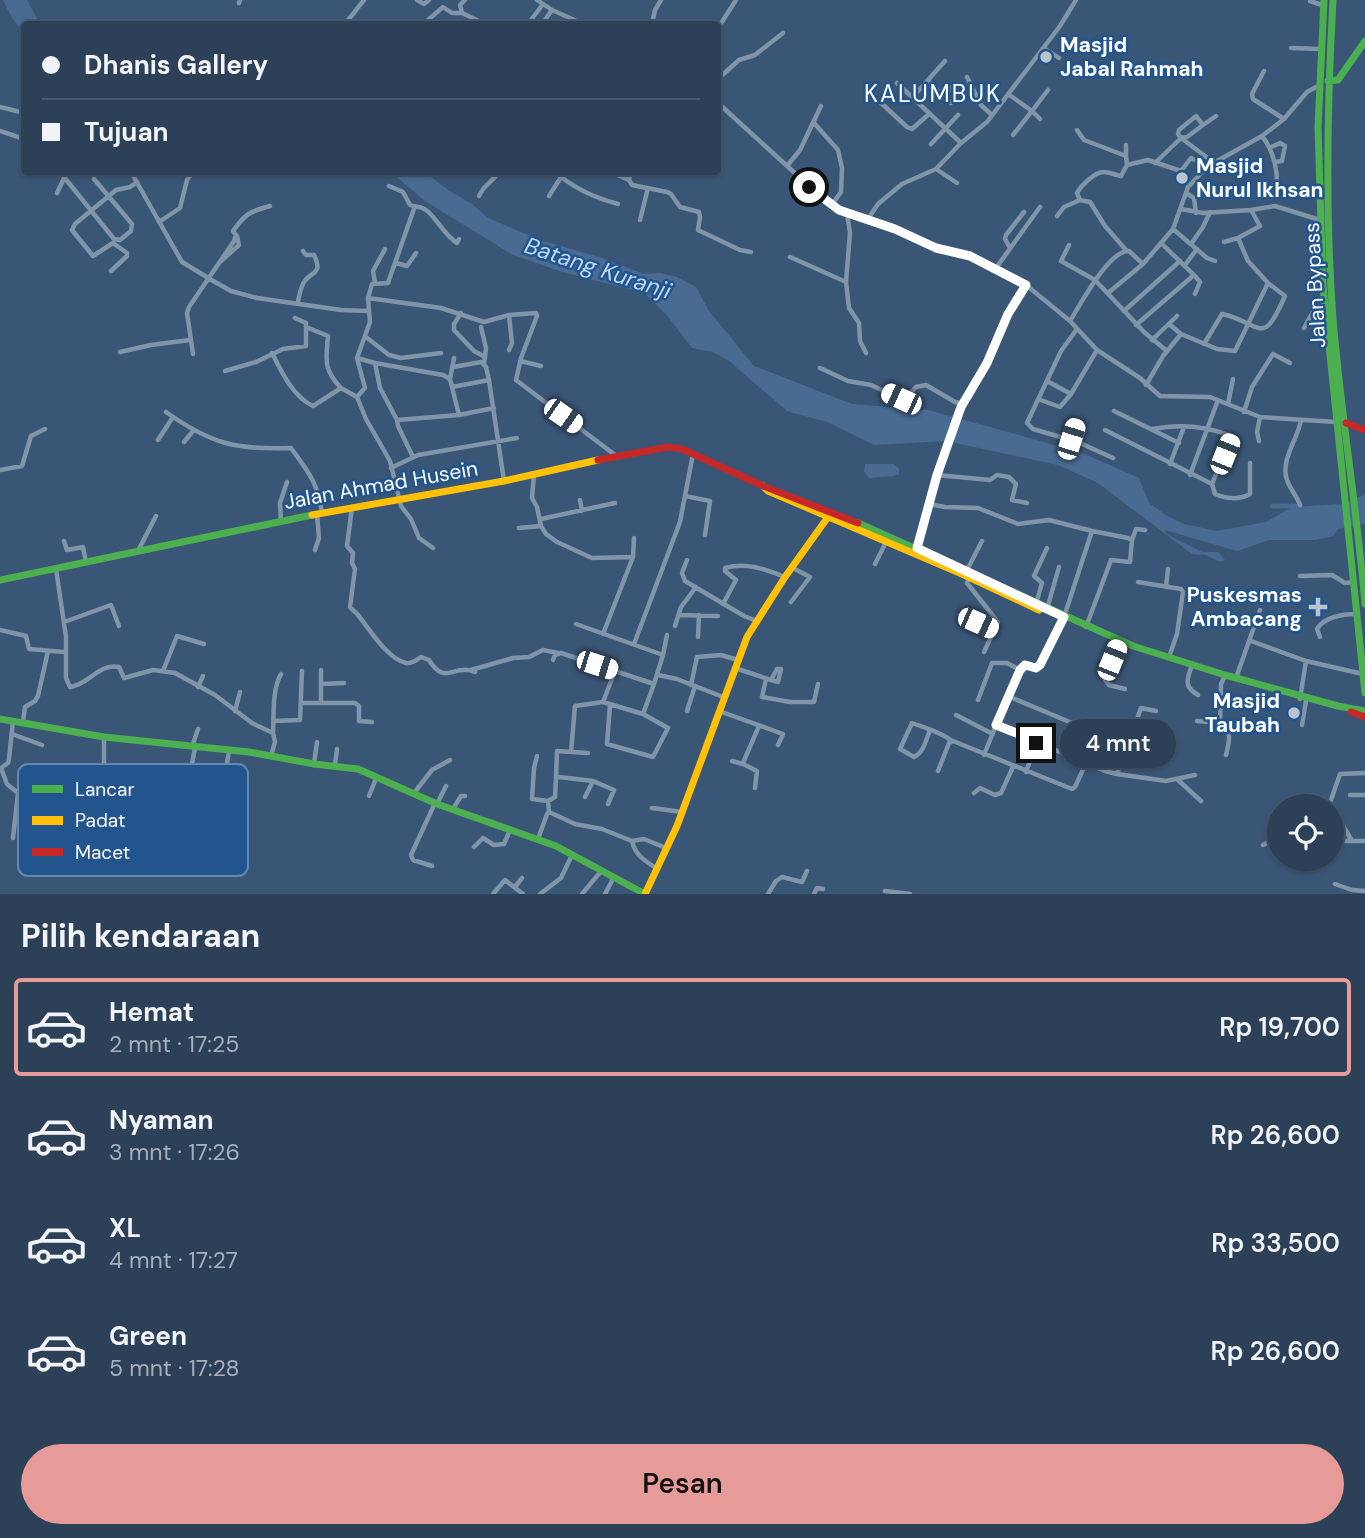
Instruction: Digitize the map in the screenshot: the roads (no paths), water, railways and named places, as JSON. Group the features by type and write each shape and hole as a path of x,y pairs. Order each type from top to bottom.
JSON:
{"main road":[{"path":"1333,0 1325,83 1318,94 1320,220 1326,258 1324,307 1353,579 1360,617 1365,693"},
{"name":"Jalan Bypass","path":"1324,3 1321,49 1325,83 1326,258 1365,604"},
{"path":"1325,83 1338,79 1365,41"},
{"path":"1346,424 1365,429"},
{"name":"Jalan Ahmad Husein","path":"0,580 320,513 504,481 668,447 693,454 770,487 1036,604 1063,619 1169,658 1365,717"},
{"name":"Jalan Ahmad Husein","path":"763,486 768,491 828,517 917,548 1063,619 1119,643 1224,678 1365,711"},
{"path":"0,719 104,737 249,752 358,769 436,803 573,853 645,894 682,812 736,664 757,621 828,517"}],"street":[{"path":"347,21 364,0"},
{"path":"417,0 424,4 429,0"},
{"path":"462,13 460,5 466,0"},
{"path":"537,0 573,21"},
{"path":"653,21 661,0"},
{"path":"721,23 736,0"},
{"path":"868,219 878,204 902,184 936,169 992,115 1044,48 1076,0"},
{"path":"1310,1 1324,3"},
{"path":"530,21 542,4"},
{"path":"428,20 443,7 452,13 462,13 479,21"},
{"path":"544,21 552,10"},
{"path":"721,76 739,60 755,55 783,33"},
{"path":"1044,48 1059,58"},
{"path":"1291,48 1321,49"},
{"path":"912,98 945,61"},
{"path":"1264,71 1252,94 1253,99 1284,119"},
{"path":"967,77 981,105 992,115"},
{"path":"928,81 951,103"},
{"path":"897,83 961,144"},
{"path":"1108,293 1162,244 1173,229 1188,187 1213,162 1262,136 1284,119 1301,98 1325,83"},
{"path":"944,97 953,86"},
{"path":"1013,135 1048,89"},
{"path":"1008,93 1040,119"},
{"path":"880,102 912,129 929,114"},
{"path":"721,106 831,206 936,248 970,256 1026,285 1070,321 1097,350 1133,373 1156,394 1205,397 1260,417 1336,422"},
{"path":"787,166 797,155 821,106"},
{"path":"0,107 21,112"},
{"path":"931,144 958,115"},
{"path":"1155,163 1181,138 1187,137 1216,116"},
{"path":"1203,125 1194,117 1178,134 1213,162"},
{"path":"814,123 838,150 842,168 841,193 831,206"},
{"path":"1077,130 1084,140 1126,156"},
{"path":"0,131 21,138"},
{"path":"1262,136 1271,147 1275,162 1277,184 1269,187 1270,191"},
{"path":"1271,147 1280,143 1285,146 1282,161 1275,162"},
{"path":"1080,200 1077,191 1097,173 1108,172 1121,176 1127,164 1126,145"},
{"path":"1199,162 1204,155"},
{"path":"1127,164 1148,160 1178,171 1183,170 1191,158 1206,169"},
{"path":"936,169 957,183"},
{"path":"57,193 66,175"},
{"path":"67,175 92,212 116,240 120,240 132,229 132,224 94,179"},
{"path":"133,175 182,262 231,291 257,298 331,309 368,311"},
{"path":"159,222 180,208 191,175"},
{"path":"479,196 497,175"},
{"path":"550,196 561,175"},
{"path":"563,175 583,192 618,204"},
{"path":"617,175 629,180 632,185 671,194 680,207 699,212 701,217 698,230 740,250 751,252"},
{"path":"629,180 630,175"},
{"path":"111,271 127,253 113,243 93,256 73,232 75,224 120,189 137,182"},
{"path":"389,186 403,192 410,205 423,207 450,238 457,243 459,239"},
{"path":"640,220 648,188"},
{"path":"1186,193 1194,198 1196,212"},
{"path":"1057,216 1064,208 1080,200 1090,202 1105,226 1126,250 1143,264"},
{"path":"193,354 188,310 236,235 233,230 245,214 270,206"},
{"path":"357,397 366,384 358,358 370,322 370,287 375,282 388,283 415,206"},
{"path":"1181,209 1211,212 1275,206 1320,220"},
{"path":"996,268 1040,207"},
{"path":"1224,242 1238,238 1259,226 1251,210"},
{"path":"1010,247 1005,239 1006,235 1024,212"},
{"path":"1191,244 1211,212"},
{"path":"847,214 850,233 846,282 849,308 859,323 860,341 866,353"},
{"path":"1173,229 1215,261"},
{"path":"1204,344 1222,314 1266,329 1285,297 1248,261 1238,238"},
{"path":"1162,244 1200,282 1195,294"},
{"path":"1069,245 1062,261 1095,281 1136,325 1167,351"},
{"path":"375,282 373,271 385,249"},
{"path":"1124,311 1197,249"},
{"path":"1070,321 1095,281 1126,250"},
{"path":"298,302 303,285 319,266 314,256 306,255 303,251"},
{"path":"396,263 407,266 416,253"},
{"path":"790,257 846,282"},
{"path":"1136,325 1194,275"},
{"path":"1169,324 1181,334 1204,344 1235,351 1268,283"},
{"path":"917,548 937,475 962,406 987,363 1008,314 1026,285"},
{"path":"368,298 441,308 484,322 532,312 537,314 520,361 517,381 615,456"},
{"path":"1304,328 1315,308 1324,307"},
{"path":"461,313 454,324 454,330 474,351 485,357"},
{"path":"509,316 512,340 509,350"},
{"path":"1152,340 1177,316"},
{"path":"225,371 256,362 272,353 306,346 306,323 295,318"},
{"path":"306,327 328,336 325,364 329,373 341,388 357,397 390,461 398,499 419,538 433,548"},
{"path":"481,327 484,364 494,408 504,481"},
{"path":"1077,329 1061,351 1028,418 1029,426 1062,439 1071,439 1113,458"},
{"path":"1146,385 1181,334"},
{"path":"366,337 389,355 401,358 441,353"},
{"path":"121,352 190,340"},
{"path":"1038,399 1060,407 1071,394 1097,350"},
{"path":"272,353 286,380 307,403 313,406 341,388"},
{"path":"1244,412 1252,387 1273,354 1290,363"},
{"path":"358,358 450,379"},
{"path":"454,358 450,379 460,415"},
{"path":"520,361 541,366"},
{"path":"453,367 481,362 484,364"},
{"path":"375,363 380,388 413,457"},
{"path":"820,368 848,381 871,385 901,399 906,398 916,387 926,385 962,406"},
{"path":"452,387 489,380"},
{"path":"1228,404 1233,380"},
{"path":"1047,382 1071,394"},
{"path":"1190,475 1218,400"},
{"path":"397,420 460,415 494,408"},
{"path":"1114,411 1179,443"},
{"path":"166,412 193,432 236,447 291,448 308,467 318,488 319,537 315,551"},
{"path":"158,440 173,417"},
{"path":"1259,441 1257,432 1260,417"},
{"path":"1300,505 1285,474 1301,419"},
{"path":"1071,439 1076,423 1084,428 1080,443"},
{"path":"1171,464 1184,427"},
{"path":"1152,429 1209,428 1231,438 1212,484"},
{"path":"0,470 22,466 31,436 45,429"},
{"path":"1105,430 1212,484 1218,496 1247,496 1250,491 1250,463"},
{"path":"184,442 193,432"},
{"path":"391,468 413,457 435,451 517,438"},
{"path":"634,644 675,537 693,454"},
{"path":"534,473 532,498 546,534 592,558 633,556"},
{"path":"937,475 990,481 997,475 1009,477 1016,484 1012,500 1027,503"},
{"path":"281,522 280,503 287,482"},
{"path":"685,496 710,501 705,536"},
{"path":"580,500 582,510"},
{"path":"519,528 615,503"},
{"path":"929,504 978,508 1018,524 1049,520 1132,540"},
{"path":"352,508 347,546 353,553 352,564 355,569 348,603 380,644 402,661 410,663 420,657 424,658 431,662 435,671 446,674 464,669 473,671 513,658 529,657 543,650 654,684"},
{"path":"138,551 156,516"},
{"path":"1086,627 1111,560 1130,562 1136,529 1145,530"},
{"path":"984,755 1020,670 1025,665 1037,667 1063,619 1092,531"},
{"path":"603,634 633,556 634,538"},
{"path":"875,564 885,539"},
{"path":"64,541 68,550 83,547 86,562"},
{"path":"982,541 967,583 998,622 984,652"},
{"path":"1036,604 1042,583 1034,576 1047,548"},
{"path":"687,560 683,576 685,581 744,617 757,621"},
{"path":"723,604 736,580 725,568 737,564 747,565 785,577"},
{"path":"1046,609 1059,567"},
{"path":"56,569 66,637 66,678 72,687 96,672 113,666 119,667 124,678 149,671 175,673 218,697 252,723 273,733"},
{"path":"791,602 810,577 793,569"},
{"path":"1166,587 1168,569"},
{"path":"1300,576 1332,575 1344,582 1353,579"},
{"path":"1138,582 1181,589 1183,592 1177,634 1169,658"},
{"path":"675,626 681,607 696,587"},
{"path":"64,622 111,605 119,626"},
{"path":"1236,678 1260,610"},
{"path":"679,615 718,616"},
{"path":"698,637 699,615"},
{"path":"960,615 995,631"},
{"path":"1320,637 1317,629 1322,623 1343,615 1360,617"},
{"path":"576,624 663,655"},
{"path":"0,630 26,636 29,649 64,652"},
{"path":"643,714 658,675 667,635"},
{"path":"163,671 177,636 204,644"},
{"path":"1251,641 1306,662 1363,674"},
{"path":"1119,643 1105,680 1110,685 1125,689"},
{"path":"23,722 25,707 38,696 48,651"},
{"path":"553,660 555,654 559,653"},
{"path":"687,711 697,657 720,655 768,680 762,696 790,702 814,702 818,684"},
{"path":"1302,725 1306,662"},
{"path":"978,699 992,663 1007,663 1020,670"},
{"path":"1191,668 1188,689 1198,695"},
{"path":"321,670 321,703"},
{"path":"274,721 299,721 302,671"},
{"path":"603,702 615,671"},
{"path":"271,756 275,742 273,733 278,677 281,674"},
{"path":"658,675 677,679 723,697"},
{"path":"198,687 203,676"},
{"path":"1220,723 1221,684 1224,678"},
{"path":"321,684 344,683"},
{"path":"235,711 240,692"},
{"path":"1010,697 1084,728"},
{"path":"571,751 574,707 603,702 643,714 668,728 653,758 607,744 610,705"},
{"path":"301,703 355,703 359,706 359,721 372,722"},
{"path":"1117,774 1142,707 1156,711"},
{"path":"719,711 783,734 778,745"},
{"path":"956,715 993,734"},
{"path":"13,720 8,763 0,768 5,780 18,793 13,838"},
{"path":"1197,721 1220,723 1227,728 1229,734 1226,755"},
{"path":"930,730 922,751 914,757 900,749 912,723 930,730 1013,767 1072,789 1086,763"},
{"path":"996,725 1117,774 1161,781 1195,775"},
{"path":"743,764 759,726"},
{"path":"1134,727 1149,731"},
{"path":"191,764 198,729"},
{"path":"12,734 42,745"},
{"path":"104,737 104,764"},
{"path":"938,771 953,741"},
{"path":"1026,772 1037,741"},
{"path":"314,764 317,742"},
{"path":"335,765 337,749"},
{"path":"1126,750 1144,755"},
{"path":"227,764 229,751"},
{"path":"537,756 532,799 548,801 555,797 557,751 588,753"},
{"path":"414,793 432,770 450,760"},
{"path":"732,761 757,771 755,789"},
{"path":"974,793 980,788 995,795 1001,793 1013,767"},
{"path":"1352,841 1330,803 1340,774 1365,773"},
{"path":"369,796 377,775"},
{"path":"556,778 593,781 614,790 608,804"},
{"path":"1178,779 1201,801"},
{"path":"0,784 5,780"},
{"path":"585,797 593,781"},
{"path":"432,866 412,860 411,855 446,786"},
{"path":"1350,795 1365,794"},
{"path":"453,809 461,795 465,796"},
{"path":"548,801 550,812"},
{"path":"652,808 682,812"},
{"path":"538,839 550,812"},
{"path":"550,812 575,824 602,829 632,841 644,839 666,848"},
{"path":"474,847 482,838 494,845 503,844 511,829"},
{"path":"632,841 638,855 656,868"},
{"path":"1344,841 1365,841"},
{"path":"1263,845 1267,843"},
{"path":"540,894 561,878 573,853"},
{"path":"582,894 602,869"},
{"path":"768,894 782,877 802,882 807,871"},
{"path":"605,894 615,876"},
{"path":"515,887 522,878"},
{"path":"492,894 504,880 523,894"},
{"path":"1335,884 1365,891"},
{"path":"814,894 817,888 823,888"},
{"path":"885,891 910,894"}],"water":[{"path":"3,0 27,0 38,21 21,21 21,30"},
{"name":"Batang Kuranji","path":"395,175 429,175 488,218 540,240 602,258 644,274 660,273 677,277 696,287 709,311 754,366 852,404 928,410 1080,452 1139,478 1149,503 1184,524 1217,531 1266,522 1292,507 1344,504 1365,494 1365,523 1338,529 1333,536 1315,540 1269,540 1237,551 1165,530 1166,534 1202,552 1218,552 1225,560 1220,562 1206,555 1192,554 1098,483 1058,465 946,441 874,445 827,422 787,411 729,361 713,352 692,348 666,314 644,293 566,273 513,255 425,201"},
{"path":"865,464 894,464 899,469 899,474 869,478 864,471"}],"waterway":[{"path":"1272,506 1300,506"}],"place":[{"name":"Masjid Jabal Rahmah","path":"1046,57"},
{"name":"Masjid Nurul Ikhsan","path":"1182,178"},
{"name":"Puskesmas Ambacang","path":"1318,607"},
{"name":"Masjid Taubah","path":"1294,713"}],"district":[{"name":"KALUMBUK","path":"933,94"}]}
